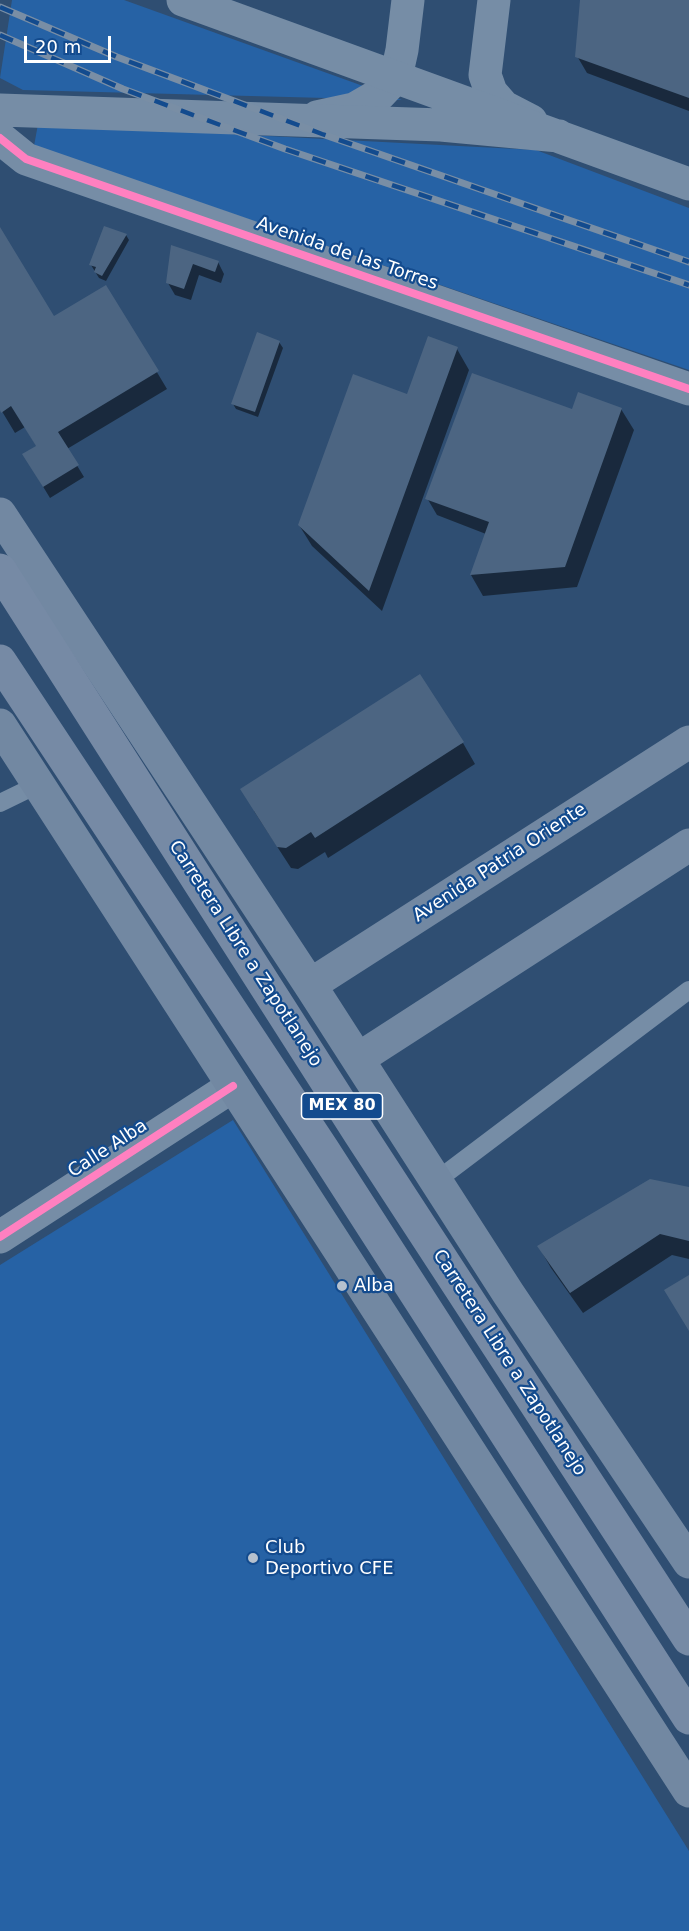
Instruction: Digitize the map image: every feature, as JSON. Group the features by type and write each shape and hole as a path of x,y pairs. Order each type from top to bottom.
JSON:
{"main road":[{"name":"Carretera Libre a Zapotlanejo","path":"0,514 645,1499 686,1539"},
{"name":"Carretera Libre a Zapotlanejo","path":"0,570 360,1134 689,1639"},
{"name":"MEX 80","path":"0,661 324,1151 689,1718"},
{"path":"0,725 689,1791"},
{"name":"Avenida Patria Oriente","path":"310,985 689,742"},
{"path":"358,1059 689,845"}],"street":[{"path":"183,0 689,184"},
{"path":"300,120 354,110 380,94 396,77 408,0"},
{"path":"494,0 485,75 491,92 504,106 559,136"},
{"path":"0,110 477,127 559,136"},
{"name":"Avenida de las Torres","path":"0,138 26,159 689,389"},
{"name":"Calle Alba","path":"0,1237 233,1086"}],"lane":[{"path":"0,803 39,784"},
{"path":"436,1181 689,990"}],"shaded area":[{"path":"12,0 124,0 402,100 23,90 0,78"},
{"path":"38,124 536,150 689,208 689,370 34,146"},
{"name":"Club Deportivo CFE","path":"233,1120 689,1851 689,1931 0,1931 0,1265"}],"building":[{"path":"580,0 689,0 689,98 575,57"},
{"path":"104,226 127,234 102,276 94,272 96,267 89,265"},
{"path":"0,227 54,316 106,285 159,371 58,432 79,465 43,487 22,454 36,446 11,406 1,413 0,410"},
{"path":"171,245 219,261 215,272 193,264 184,289 166,283"},
{"path":"257,332 280,341 255,412 231,404"},
{"path":"428,336 458,347 369,591 298,525 353,374 407,394"},
{"path":"472,373 572,409 578,392 622,408 565,567 470,575 489,522 425,499"},
{"path":"420,674 464,742 315,838 311,832 286,848 277,847 240,789"},
{"path":"650,1179 689,1187 689,1241 660,1234 570,1293 537,1246"},
{"path":"689,1275 689,1331 664,1290"}],"railway":[{"path":"0,7 117,57 322,134 689,262"},
{"path":"0,35 123,89 285,149 689,285"}],"cycle path":[{"path":"0,138 26,159 689,389"},
{"path":"0,1237 233,1086"}],"place":[{"name":"Alba","path":"342,1286"},
{"name":"Club Deportivo CFE","path":"253,1558"}]}
